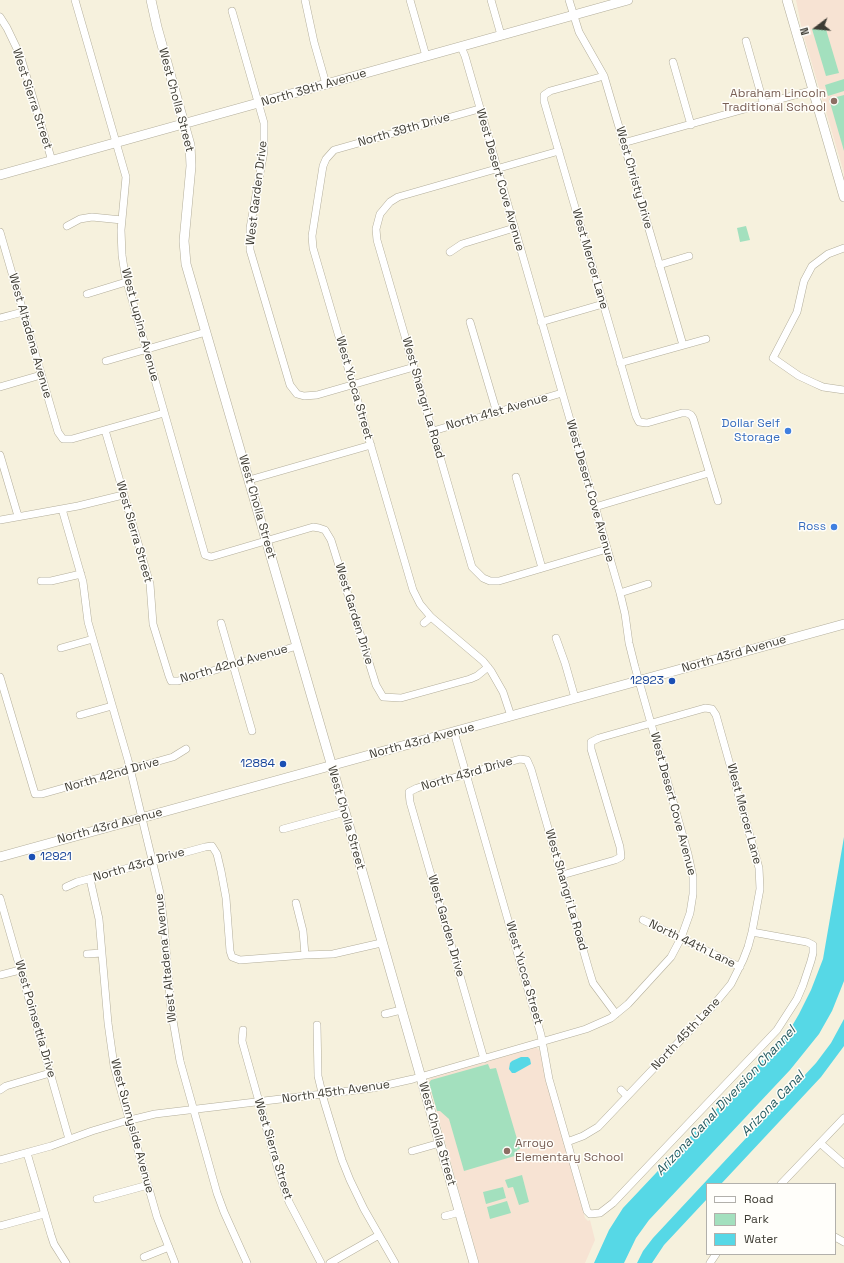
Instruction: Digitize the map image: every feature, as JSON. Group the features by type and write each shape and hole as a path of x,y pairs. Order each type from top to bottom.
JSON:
{"street":[{"name":"West Lupine Avenue","path":"75,0 126,177 121,230 122,255 126,282 205,555 211,556 266,541"},
{"name":"West Cholla Street","path":"152,0 156,26 185,123 190,145 191,166 184,241 188,272 332,766 474,1263"},
{"path":"305,0 314,42 326,84"},
{"path":"410,0 426,56"},
{"path":"491,0 501,35"},
{"path":"569,0 573,15"},
{"name":"North 39th Avenue","path":"0,175 628,0"},
{"path":"787,0 844,197"},
{"name":"West Garden Drive","path":"232,11 264,123 264,151 250,228 250,250 290,385 297,394 304,396 318,395 353,385"},
{"name":"West Christy Drive","path":"573,15 579,32 604,76 683,345"},
{"name":"West Sierra Street","path":"0,17 20,55 52,161"},
{"path":"746,41 764,104"},
{"name":"West Desert Cove Avenue","path":"461,47 620,593 625,614 629,643 688,854 693,877 693,894 690,913 682,938"},
{"path":"673,62 691,125"},
{"name":"West Mercer Lane","path":"604,76 550,90 544,95 544,101 636,416 639,422 648,423 682,413 691,415 710,473"},
{"path":"623,143 813,90"},
{"name":"North 39th Drive","path":"330,154 340,147 479,108"},
{"path":"497,169 559,151"},
{"name":"West Yucca Street","path":"330,154 323,166 312,241 411,583 420,604 431,617 483,661 488,667 498,681 511,716"},
{"name":"West Shangri La Road","path":"497,169 405,194 390,202 380,214 376,229 377,240 472,567 483,578 490,581 499,581 542,568"},
{"path":"67,226 80,219 92,217 122,220"},
{"path":"450,252 462,244 514,228"},
{"name":"West Altadena Avenue","path":"0,232 2,245 58,432 63,439 72,439 105,430"},
{"path":"844,248 823,257 812,266 804,281 797,312 773,358 799,376 814,383 823,387 844,390"},
{"path":"659,265 689,256"},
{"path":"87,294 126,282"},
{"path":"541,322 603,304"},
{"path":"0,318 23,312"},
{"path":"470,322 497,413"},
{"path":"106,361 206,332"},
{"path":"620,363 706,339"},
{"path":"353,385 414,367"},
{"path":"0,387 42,375"},
{"name":"North 41st Avenue","path":"433,432 562,393"},
{"path":"105,430 164,414"},
{"name":"West Sierra Street","path":"105,430 150,584 153,624 171,681"},
{"path":"249,480 371,445"},
{"path":"0,454 18,516"},
{"path":"595,507 710,473 718,501"},
{"path":"516,477 542,568 607,549"},
{"path":"0,520 62,509 124,495"},
{"name":"West Altadena Avenue","path":"62,509 81,574 92,639 130,770 163,912 173,1028 184,1078 224,1212 247,1263"},
{"name":"West Garden Drive","path":"266,541 313,527 325,530 332,540 376,685 383,697 401,698 470,679 477,676 488,667"},
{"path":"41,581 51,581 81,574"},
{"path":"620,593 648,584"},
{"path":"424,623 431,617"},
{"path":"221,623 252,731"},
{"name":"North 43rd Avenue","path":"0,857 844,624"},
{"path":"556,638 575,698"},
{"path":"61,648 92,639"},
{"name":"North 42nd Avenue","path":"171,681 178,681 297,646"},
{"name":"North 42nd Drive","path":"0,677 35,794 42,794 173,758 186,749"},
{"path":"80,715 112,706"},
{"name":"West Mercer Lane","path":"651,724 706,708 712,709 716,715 759,868 760,890 752,932 740,967"},
{"path":"562,875 615,860 620,857 620,847 591,749 591,742 600,738 651,724"},
{"name":"West Yucca Street","path":"454,732 542,1042 547,1072 587,1211 590,1214 600,1213 613,1204 777,1030 797,999 813,953 813,945 807,942 752,932"},
{"name":"North 43rd Drive","path":"409,792 417,788 520,759 527,760"},
{"name":"West Shangri La Road","path":"527,760 531,769 593,983 616,1014"},
{"name":"West Garden Drive","path":"409,792 412,810 484,1059"},
{"path":"283,829 345,812"},
{"name":"North 43rd Drive","path":"66,887 90,879 212,846 217,854 226,898 230,951 232,957 240,960 304,955"},
{"name":"West Sunnyside Avenue","path":"90,879 99,919 108,1023 114,1066 157,1217 175,1263"},
{"name":"West Poinsettia Drive","path":"0,898 1,907 69,1140"},
{"path":"296,903 303,931 304,955 333,954 382,943"},
{"name":"North 44th Lane","path":"643,920 740,967"},
{"name":"North 45th Avenue","path":"0,1160 69,1140 92,1131 155,1114 373,1088 421,1077 592,1027 611,1018 628,1004 671,957 682,938"},
{"path":"87,954 102,953"},
{"name":"North 45th Lane","path":"567,1142 583,1136 598,1127 724,994 740,967"},
{"path":"0,975 20,970"},
{"path":"385,1014 401,1010"},
{"path":"316,1025 318,1076 342,1160 364,1209 395,1263"},
{"name":"West Sierra Street","path":"243,1030 242,1041 279,1173 289,1202 321,1263"},
{"path":"0,1090 6,1086 50,1073"},
{"path":"621,1090 627,1096"},
{"path":"782,1183 844,1118"},
{"path":"412,1151 440,1143"},
{"path":"820,1143 844,1164"},
{"path":"27,1153 54,1244 66,1263"},
{"path":"97,1199 148,1185"},
{"path":"445,1216 460,1212"},
{"path":"0,1226 44,1214"},
{"path":"330,1263 379,1235"},
{"path":"144,1257 169,1247"}],"shaded area":[{"name":"Abraham Lincoln Traditional School","path":"796,0 844,0 844,173 802,30"},
{"name":"Arroyo Elementary School","path":"537,1048 540,1051 545,1076 585,1218 588,1221 590,1220 595,1240 585,1263 479,1263 428,1081 431,1078"}],"green space":[{"path":"825,26 839,73 826,76 812,29"},
{"path":"844,79 844,91 828,96 825,85"},
{"path":"844,95 844,151 829,99"},
{"path":"746,226 750,240 740,242 737,228"},
{"path":"488,1064 490,1069 496,1068 520,1149 517,1150 518,1155 464,1171 449,1119 440,1111 437,1111 429,1083 431,1080"},
{"path":"522,1175 529,1202 519,1205 513,1187 508,1188 505,1180"},
{"path":"503,1187 506,1198 486,1204 483,1192"},
{"path":"507,1201 511,1213 490,1219 487,1207"}],"water":[{"name":"Arizona Canal Diversion Channel","path":"844,837 844,981 832,1011 819,1034 790,1070 649,1220 636,1238 624,1263 594,1263 609,1230 623,1208 770,1052 792,1026 811,990 823,959"},
{"path":"844,1019 844,1046 821,1077 722,1183 706,1183 706,1200 664,1245 652,1263 637,1263 643,1251 653,1238 816,1063 831,1043"},
{"path":"521,1057 528,1057 531,1064 515,1073 512,1073 509,1069 510,1063"}],"place":[{"name":"Abraham Lincoln Traditional School","path":"834,101"},
{"name":"Dollar Self Storage","path":"788,431"},
{"name":"Ross","path":"834,527"},
{"name":"12923","path":"672,681"},
{"name":"12884","path":"283,764"},
{"name":"12921","path":"32,857"},
{"name":"Arroyo Elementary School","path":"507,1151"}],"water label":[{"name":"Arizona Canal","path":"773,1104"}]}
